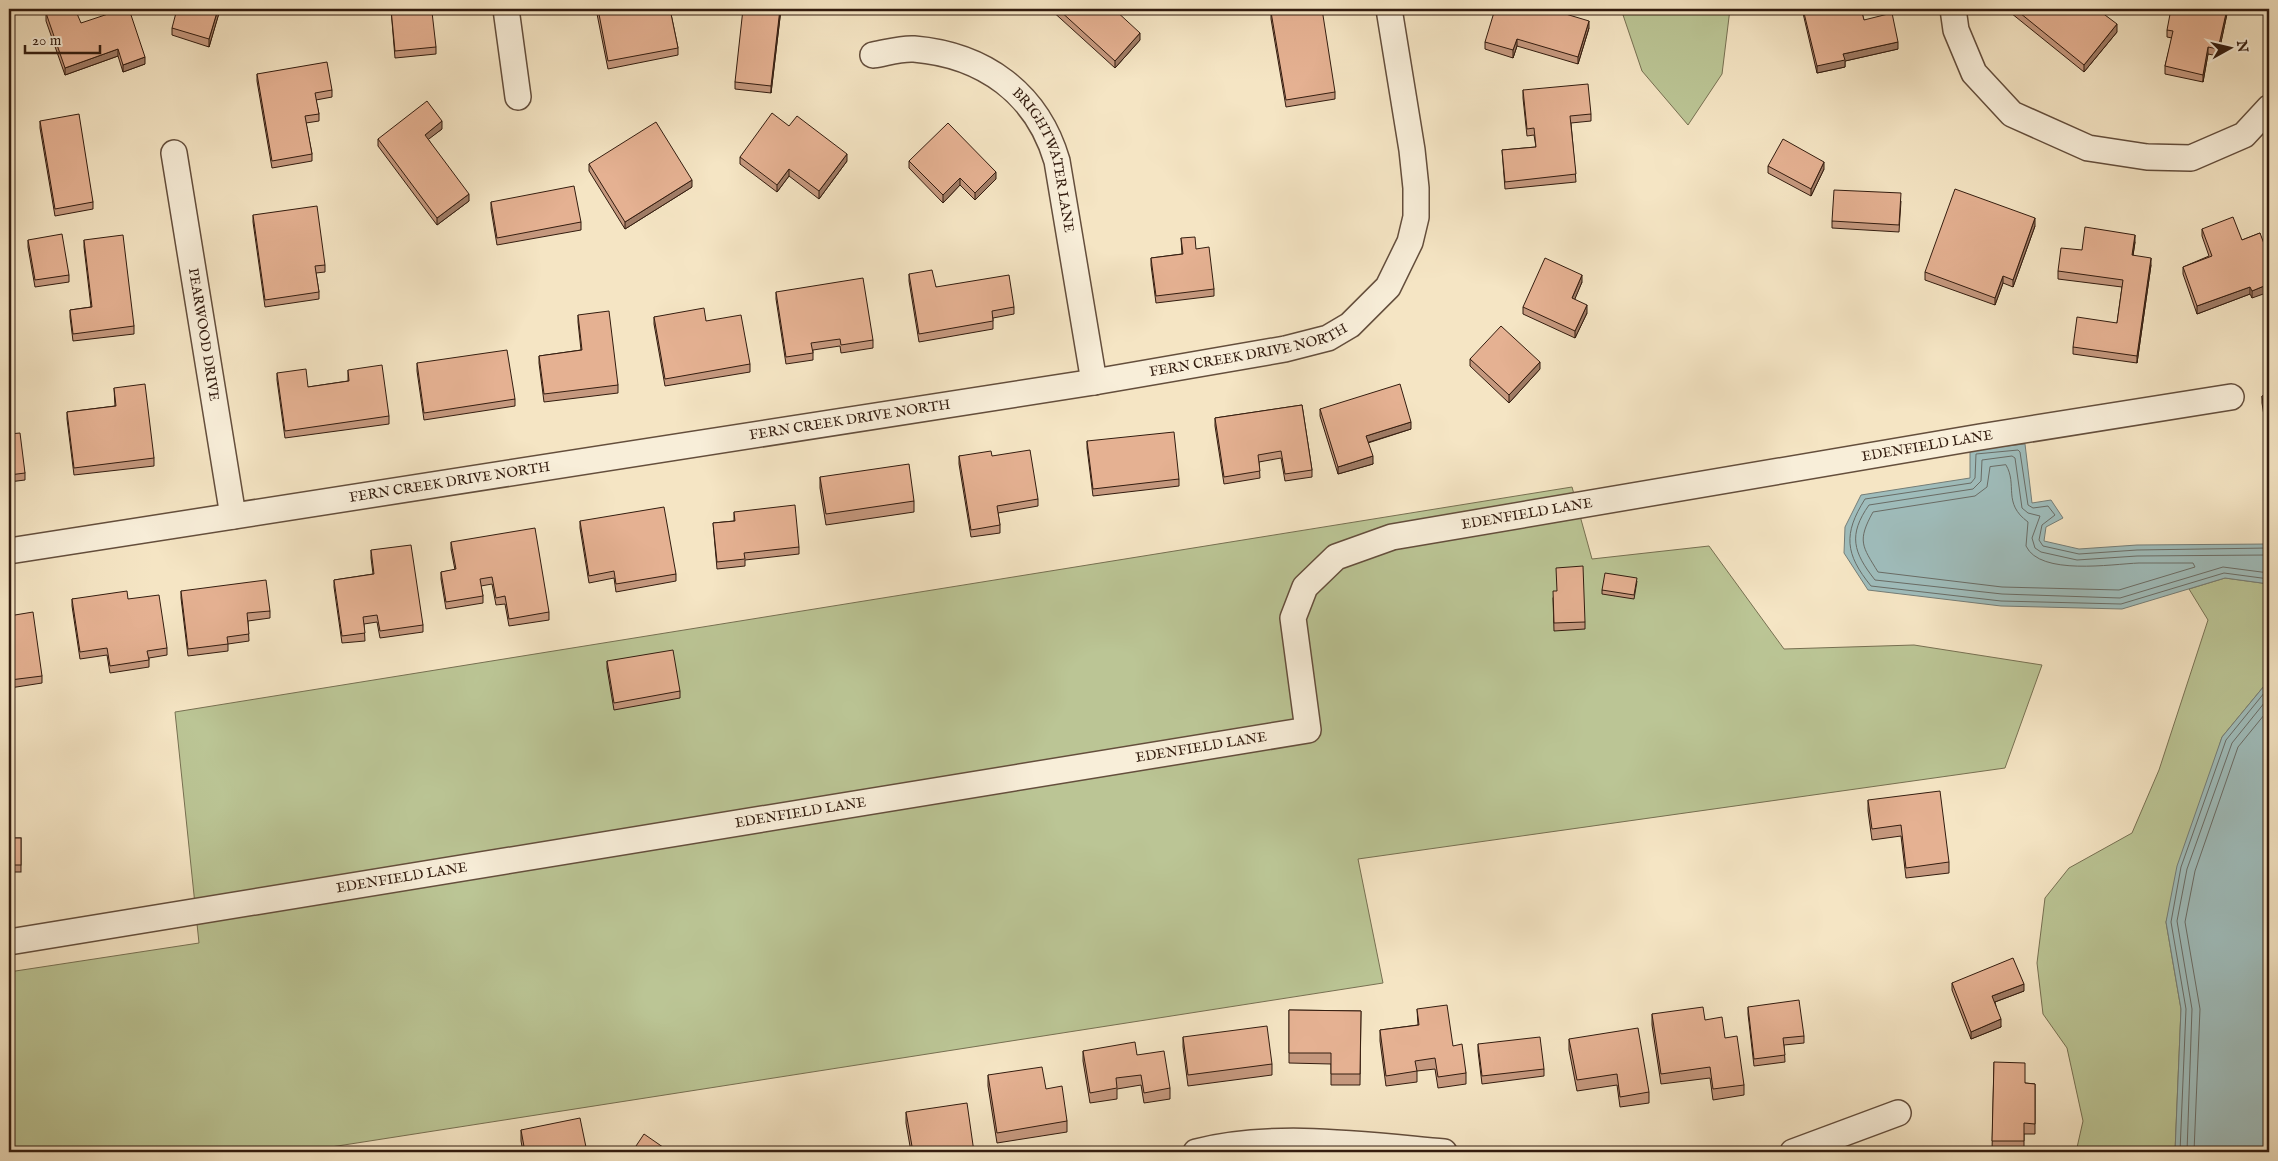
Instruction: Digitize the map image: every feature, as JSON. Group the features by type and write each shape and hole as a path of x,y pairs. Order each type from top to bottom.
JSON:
{"street":[{"path":"506,9 518,97"},
{"name":"FERN CREEK DRIVE NORTH","path":"9,552 1094,382 1285,349 1328,338 1350,326 1388,287 1410,242 1416,217 1416,188 1389,9"},
{"path":"1953,9 1956,30 1974,72 2012,114 2088,148 2147,157 2191,158 2244,135 2269,108"},
{"name":"BRIGHTWATER LANE","path":"873,55 912,49 948,54 972,62 1010,86 1037,116 1050,139 1057,161 1094,382"},
{"name":"PEARWOOD DRIVE","path":"174,153 233,516"},
{"name":"EDENFIELD LANE","path":"9,942 1308,730 1293,618 1305,587 1336,557 1392,537 1970,439 2231,397"},
{"path":"1793,1152 1898,1113"},
{"path":"1196,1152 1331,1142 1444,1152"}],"green space":[{"path":"1621,9 1730,9 1722,74 1688,125 1642,71"},
{"path":"1572,487 1592,559 1709,546 1784,649 1914,645 2042,665 2005,768 1358,859 1383,983 299,1152 9,1152 9,972 199,943 175,712"},
{"path":"2225,578 2269,584 2269,680 2222,737 2166,922 2181,1009 2175,1152 2076,1152 2083,1121 2067,1048 2043,1014 2037,963 2045,898 2069,868 2132,833 2159,770 2208,620 2189,589"}],"water":[{"path":"2025,444 2032,503 2051,500 2063,518 2046,527 2044,541 2079,549 2137,545 2269,544 2269,584 2225,578 2122,609 2001,606 1868,590 1844,553 1845,527 1861,495 1970,478 1970,450"},
{"path":"2269,680 2269,1152 2175,1152 2181,1009 2166,922 2177,866 2222,737"}],"building":[{"path":"59,9 75,9 81,23 123,9 129,9 145,57 123,65 118,49 65,68 46,13"},
{"path":"177,9 218,9 209,39 172,28"},
{"path":"391,9 409,9 409,14 432,12 436,47 395,51"},
{"path":"598,9 670,9 678,48 608,61"},
{"path":"743,9 780,9 771,86 735,82"},
{"path":"1058,9 1114,9 1140,33 1115,61"},
{"path":"1289,9 1322,9 1335,92 1286,100 1271,12"},
{"path":"1495,9 1549,9 1589,21 1578,57 1517,39 1513,50 1485,42"},
{"path":"1803,9 1861,9 1864,20 1892,13 1898,42 1843,54 1845,60 1817,66"},
{"path":"2015,9 2097,9 2117,24 2084,65"},
{"path":"2171,9 2227,9 2218,49 2208,47 2203,75 2165,66 2173,31 2167,30"},
{"path":"327,62 332,90 315,93 319,114 305,116 312,154 272,161 257,74"},
{"path":"1588,84 1591,114 1570,116 1576,174 1505,182 1502,150 1536,147 1534,128 1527,129 1523,90"},
{"path":"427,101 442,121 425,135 469,194 437,218 378,139"},
{"path":"772,113 789,126 797,116 847,154 819,191 789,169 777,185 740,157"},
{"path":"79,114 93,202 55,209 40,121"},
{"path":"656,122 692,180 625,222 589,164"},
{"path":"948,123 996,172 975,193 960,178 943,195 909,161"},
{"path":"1783,139 1824,162 1811,189 1768,166"},
{"path":"574,186 581,222 497,238 491,202"},
{"path":"1955,189 2035,218 2013,280 2003,276 1995,298 1925,272"},
{"path":"1834,190 1901,193 1899,225 1832,221"},
{"path":"317,206 325,265 315,266 319,292 265,300 253,215"},
{"path":"2233,217 2242,240 2260,233 2269,257 2269,284 2252,291 2250,287 2197,306 2183,267 2212,256 2202,229"},
{"path":"2085,227 2135,235 2132,255 2151,258 2137,356 2073,347 2077,317 2117,323 2123,280 2058,271 2061,248 2082,250"},
{"path":"62,234 69,275 35,280 28,240"},
{"path":"123,235 134,326 73,334 70,310 92,307 84,240"},
{"path":"1195,237 1196,249 1209,247 1214,289 1156,296 1151,258 1183,254 1181,238"},
{"path":"1545,258 1582,275 1572,298 1587,305 1575,331 1523,307"},
{"path":"932,270 936,287 1009,275 1014,307 992,311 993,321 919,334 909,274"},
{"path":"863,278 873,340 841,345 840,339 811,343 813,353 786,357 776,292"},
{"path":"704,308 706,321 741,315 750,364 665,379 654,317"},
{"path":"609,311 618,385 544,394 539,356 582,350 578,315"},
{"path":"1501,326 1540,362 1509,395 1470,359"},
{"path":"507,350 515,399 424,413 417,363"},
{"path":"382,365 389,416 285,431 277,373 306,369 308,387 349,381 348,370"},
{"path":"145,384 154,458 74,468 67,412 116,406 114,388"},
{"path":"1400,384 1411,422 1366,436 1373,456 1338,467 1320,409"},
{"path":"2269,395 2269,441 2262,396"},
{"path":"1302,405 1312,470 1285,474 1281,451 1258,455 1260,471 1224,477 1215,418"},
{"path":"1174,432 1179,479 1093,489 1087,441"},
{"path":"20,433 25,473 9,475 9,434"},
{"path":"1030,450 1038,499 997,506 1000,525 971,530 959,456 991,451 992,456"},
{"path":"909,464 914,501 826,514 820,477"},
{"path":"795,505 799,547 744,553 745,559 717,562 713,523 735,521 734,512"},
{"path":"664,507 676,574 616,584 614,571 589,576 580,521"},
{"path":"535,528 549,612 509,619 505,596 496,598 492,577 480,579 483,596 446,602 441,572 456,569 451,542"},
{"path":"411,545 423,625 380,631 377,615 363,617 365,633 342,636 334,580 374,574 371,550"},
{"path":"1583,566 1585,622 1554,623 1553,591 1557,591 1556,568"},
{"path":"1605,573 1637,578 1634,595 1602,590"},
{"path":"266,580 270,611 247,613 249,634 227,637 228,644 188,649 181,591"},
{"path":"127,591 128,599 159,595 167,648 147,651 149,660 110,666 107,648 80,652 72,599"},
{"path":"33,612 42,676 10,680 9,616"},
{"path":"673,650 680,691 614,703 607,661"},
{"path":"1940,791 1949,862 1906,868 1901,825 1872,829 1868,800"},
{"path":"9,838 21,838 21,865 9,865"},
{"path":"2013,958 2024,984 1992,996 2001,1019 1971,1032 1952,983"},
{"path":"1799,1000 1804,1036 1783,1038 1785,1055 1754,1059 1748,1007"},
{"path":"1447,1005 1453,1046 1462,1044 1466,1073 1438,1077 1435,1058 1415,1061 1417,1071 1386,1076 1380,1030 1419,1025 1417,1009"},
{"path":"1703,1007 1705,1020 1722,1017 1725,1038 1737,1036 1744,1085 1713,1089 1710,1067 1661,1074 1652,1014"},
{"path":"1289,1010 1361,1011 1360,1074 1331,1074 1331,1053 1289,1053"},
{"path":"1267,1026 1272,1064 1188,1075 1183,1037"},
{"path":"1638,1028 1649,1092 1620,1097 1617,1074 1577,1080 1569,1039"},
{"path":"1540,1037 1544,1069 1482,1076 1478,1044"},
{"path":"1135,1042 1137,1055 1164,1051 1170,1088 1144,1093 1141,1075 1116,1078 1117,1088 1090,1093 1083,1051"},
{"path":"1994,1062 2025,1063 2025,1083 2035,1084 2035,1124 2024,1123 2024,1141 1992,1141"},
{"path":"1042,1067 1046,1089 1062,1086 1067,1121 997,1133 988,1075"},
{"path":"967,1103 974,1152 913,1152 906,1112"},
{"path":"580,1118 587,1152 525,1152 521,1130"},
{"path":"644,1134 670,1152 632,1152"}]}
